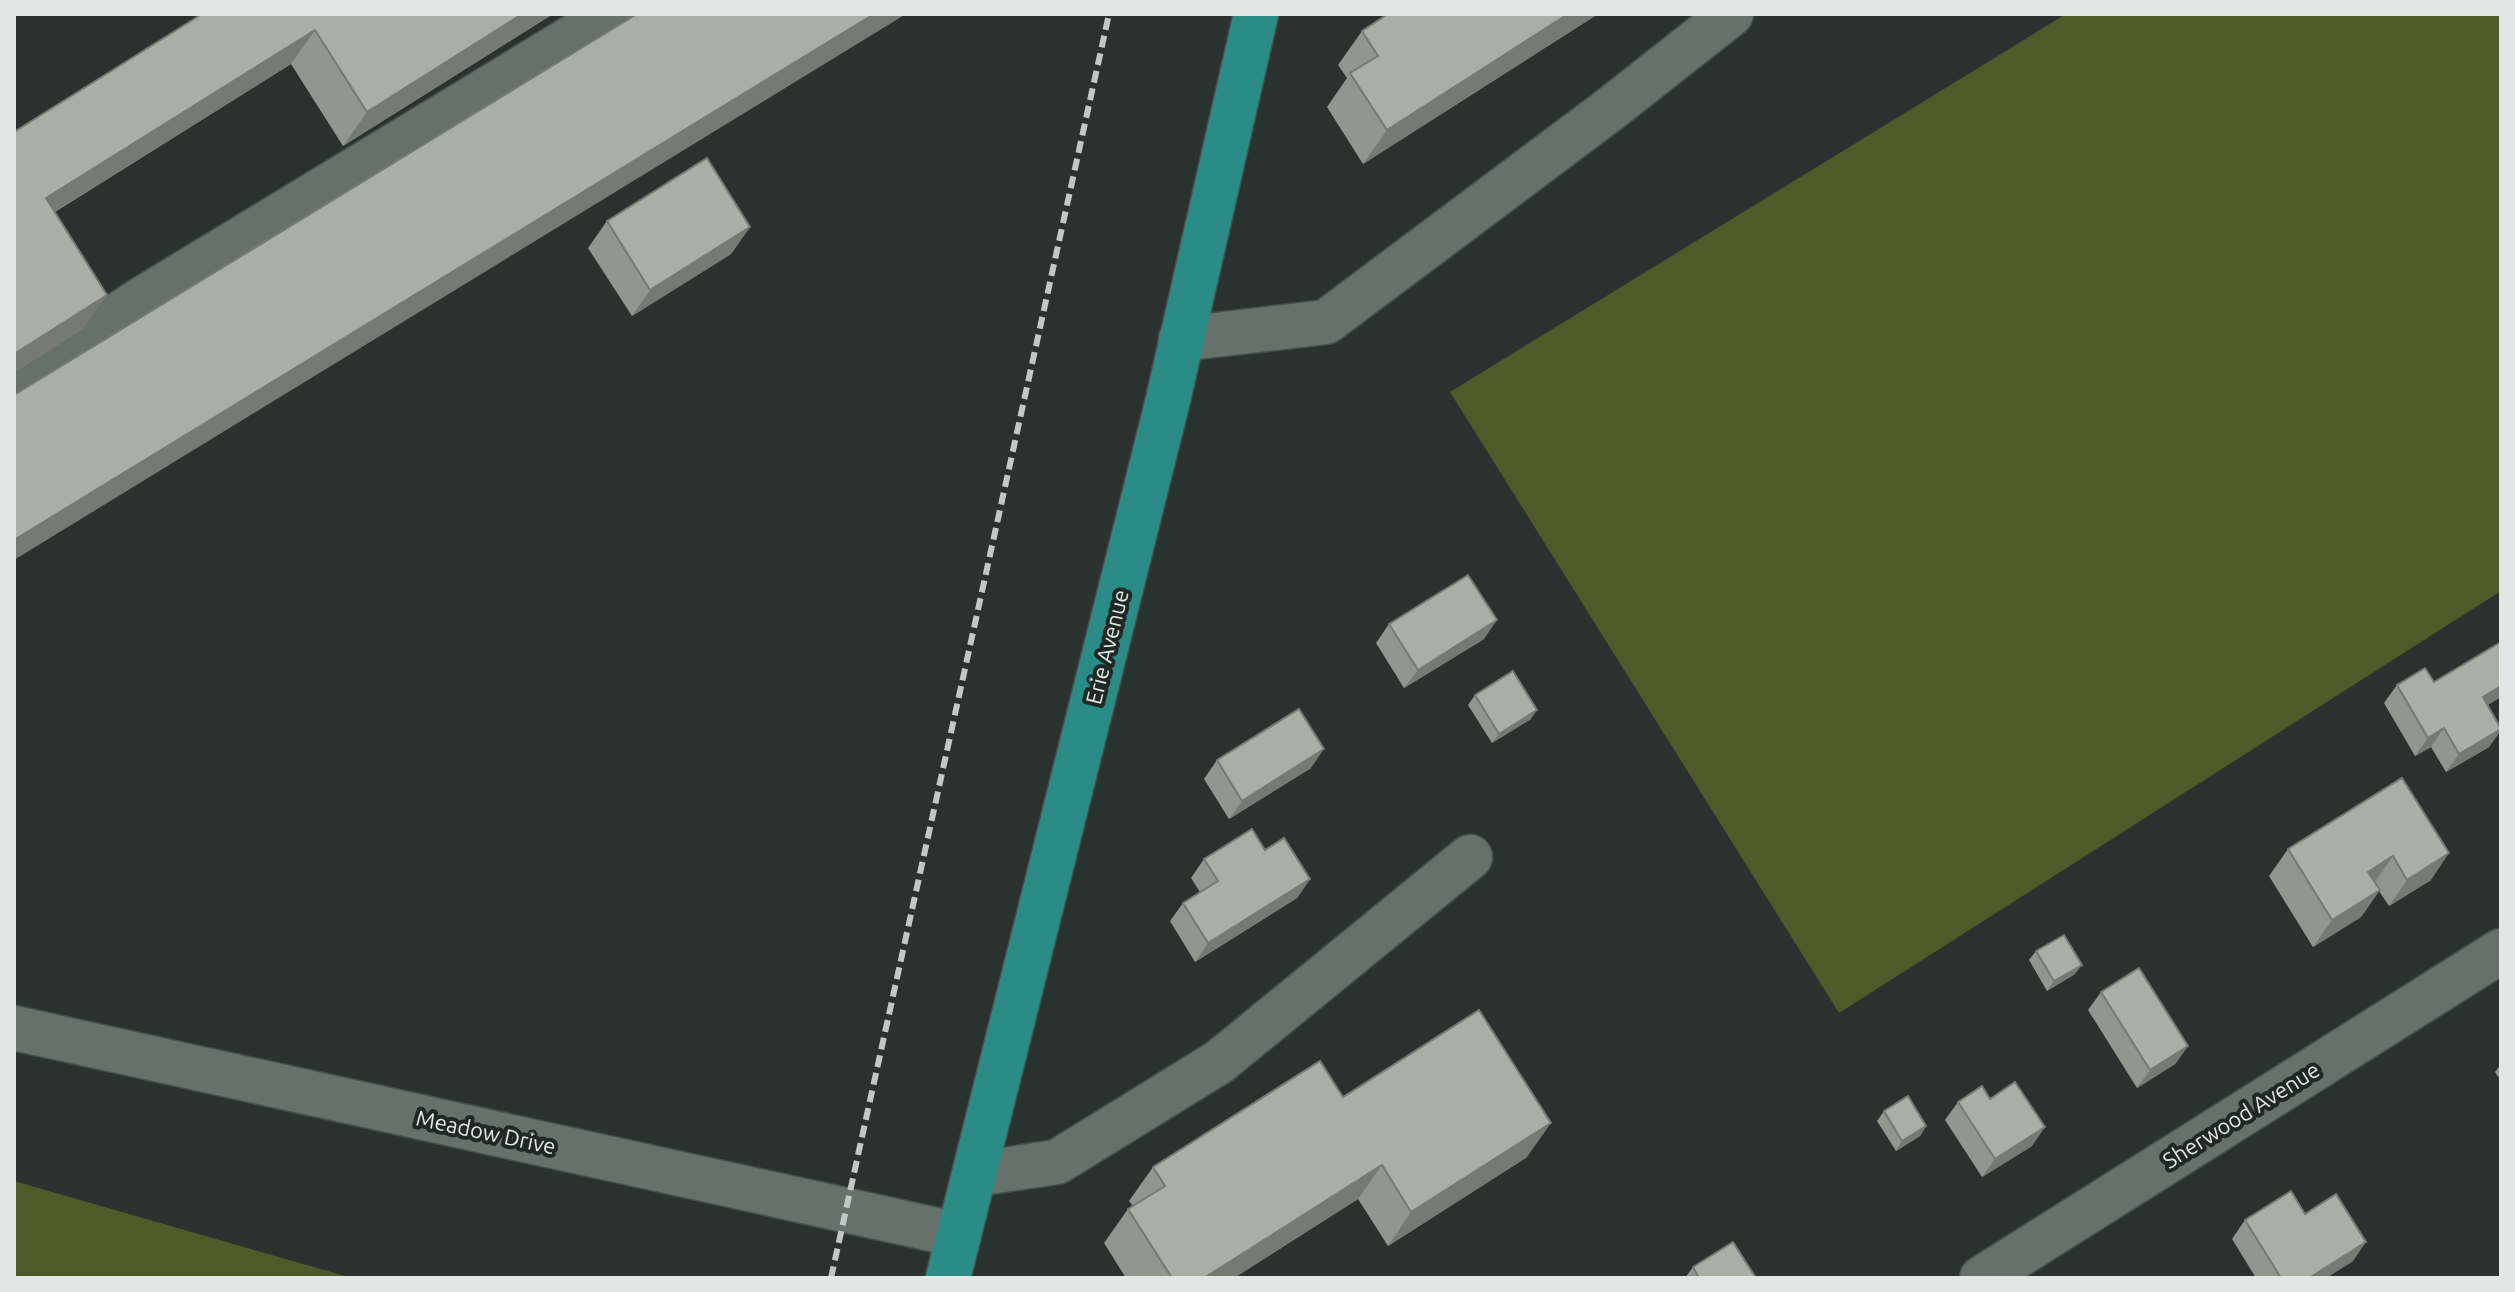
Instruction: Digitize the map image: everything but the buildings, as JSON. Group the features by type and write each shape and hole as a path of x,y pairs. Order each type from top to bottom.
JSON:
{"main road":[{"name":"Erie Avenue","path":"948,1278 1181,339 1256,14"}],"street":[{"path":"14,384 142,299 611,14"},
{"path":"1181,339 1326,322 1609,110 1731,14"},
{"path":"976,1174 1057,1162 1219,1062 1470,857"},
{"name":"Sherwood Avenue","path":"1982,1278 2501,951"},
{"name":"Meadow Drive","path":"14,1028 959,1235"}],"green space":[{"path":"2066,14 2501,14 2501,591 1839,1013 1450,392"},
{"path":"14,1181 352,1278 14,1278"}],"railway":[{"path":"831,1278 1109,14"}]}
